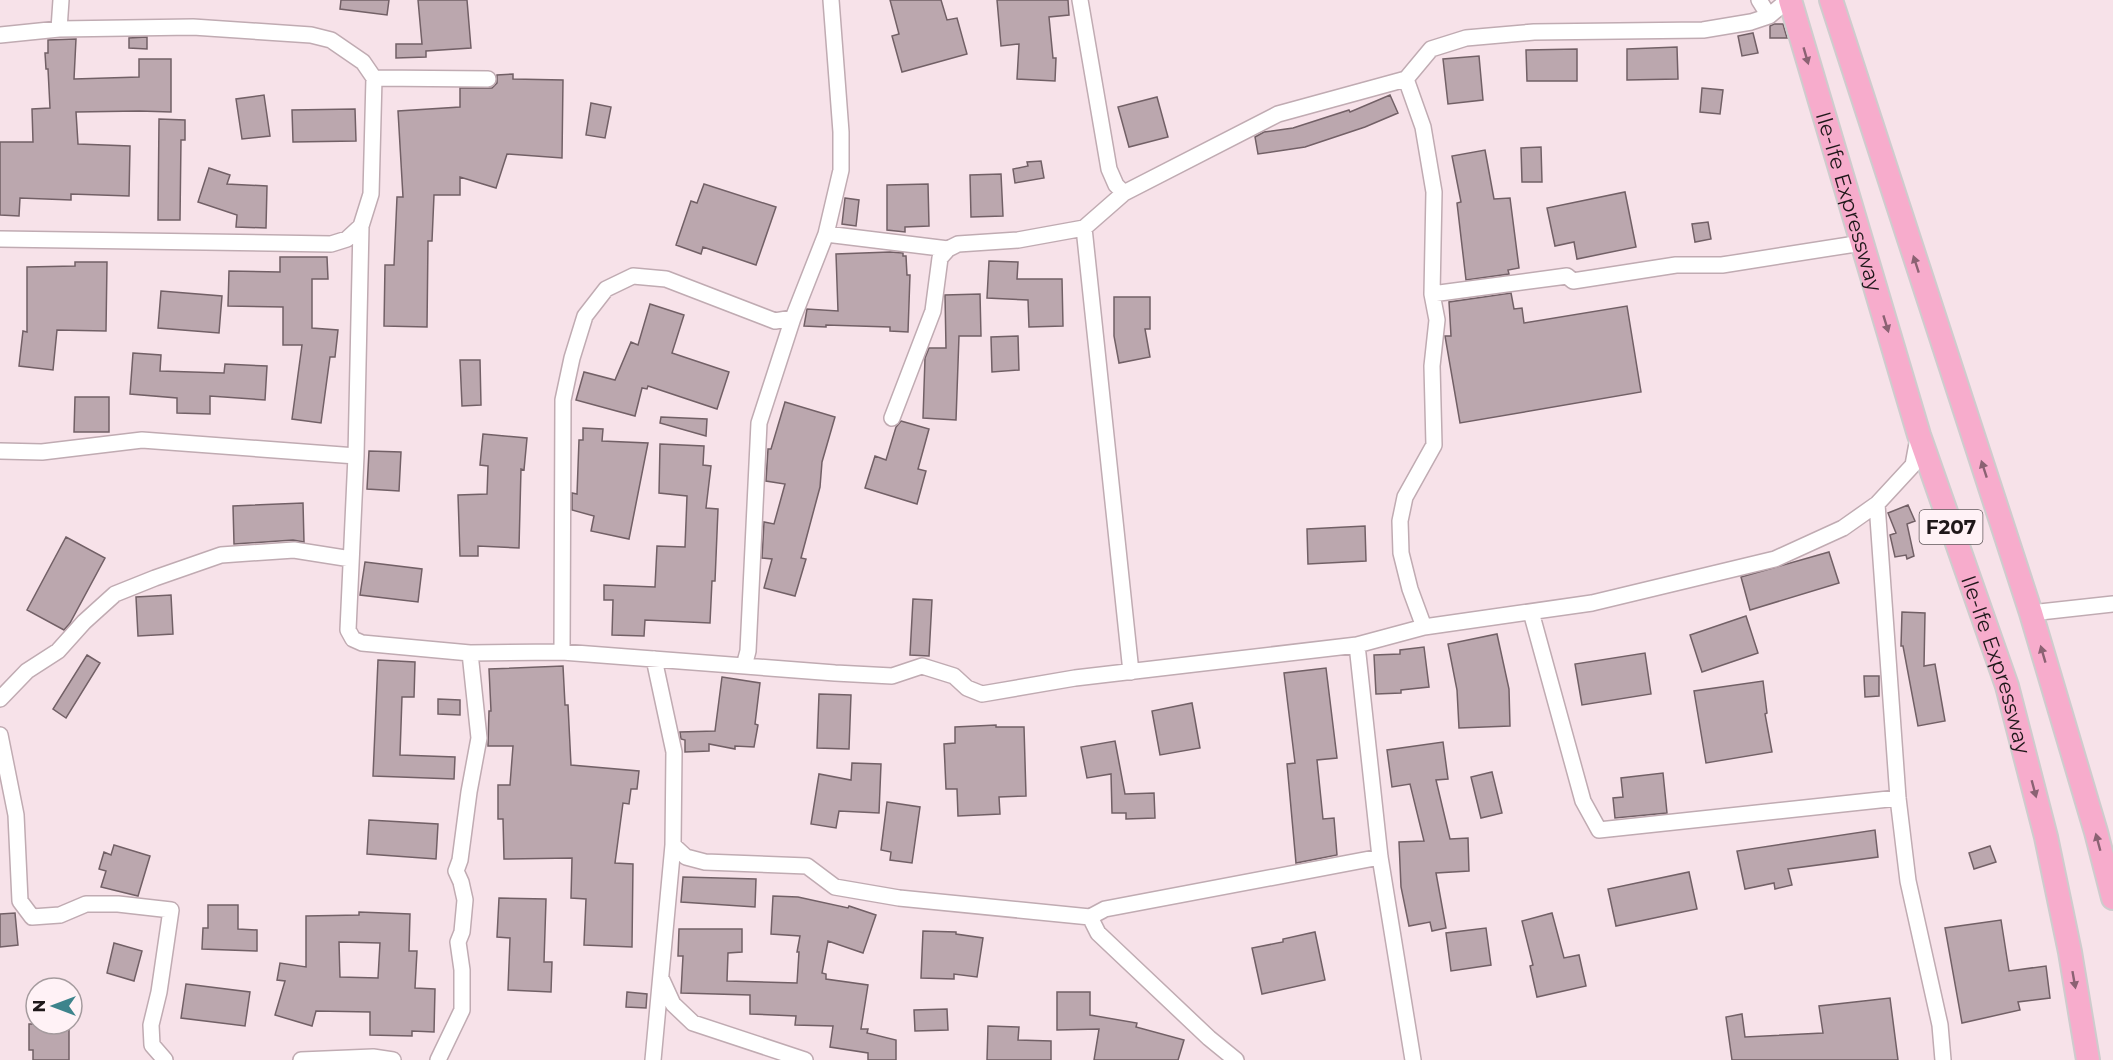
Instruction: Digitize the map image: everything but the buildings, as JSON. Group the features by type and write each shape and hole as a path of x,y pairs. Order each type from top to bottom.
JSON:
{"main road":[{"name":"Ile-Ife Expressway","path":"1789,0 1919,435 2007,686 2046,837 2070,952 2088,1060"},
{"name":"Ile-Ife Expressway","path":"1831,0 2031,614 2096,832 2113,898"}],"street":[{"path":"59,29 61,0"},
{"path":"744,666 748,651 759,423 793,318 826,234 841,170 841,132 831,0"},
{"path":"1080,0 1109,170 1116,185 1124,193"},
{"path":"1759,0 1769,16"},
{"path":"892,418 933,311 940,258 948,249 958,244 1018,240 1084,228 1124,193 1278,114 1406,79 1431,49 1466,38 1534,32 1703,30 1751,22 1769,16 1789,0"},
{"path":"0,34 59,29 193,27 311,35 331,40 346,48 363,62 374,78 371,194 361,226 356,456 348,630 354,639 362,643 470,653 562,652 892,676 922,666 954,676 967,688 982,694 1075,678 1357,645 1424,627 1592,603 1774,559 1843,528 1877,504 1913,465 1919,435"},
{"path":"374,78 488,79"},
{"path":"1406,79 1424,127 1434,192 1432,294 1437,320 1432,366 1434,445 1405,497 1400,521 1401,553 1410,589 1424,627"},
{"path":"0,239 331,244 347,239 361,226"},
{"path":"1084,228 1131,672"},
{"path":"826,234 948,249"},
{"path":"1432,294 1567,276 1573,281 1676,265 1722,265 1862,243"},
{"path":"562,652 562,400 585,316 606,289 633,276 666,279 775,321 793,318"},
{"path":"0,451 42,452 142,440 356,456"},
{"path":"1877,504 1898,798 1908,881 1940,1025 1943,1060"},
{"path":"0,699 27,671 58,651 84,622 115,594 155,578 221,555 294,550 351,559"},
{"path":"2031,614 2113,604"},
{"path":"1531,612 1583,801 1599,830 1898,798"},
{"path":"1357,645 1380,857 1413,1060"},
{"path":"438,1060 462,1010 462,970 458,942 462,932 465,900 456,872 460,860 479,738 470,653"},
{"path":"653,1060 673,845 674,752 654,659"},
{"path":"0,735 16,815 20,901 32,917 60,915 86,904 118,904 171,910 161,982 151,1025 153,1045 165,1060"},
{"path":"673,845 686,857 705,862 807,866 835,887 899,898 1090,917 1105,909 1380,857"},
{"path":"1090,917 1098,933 1209,1038 1236,1060"},
{"path":"660,977 673,1004 693,1023 805,1060"},
{"path":"301,1060 373,1057 393,1060"}]}
